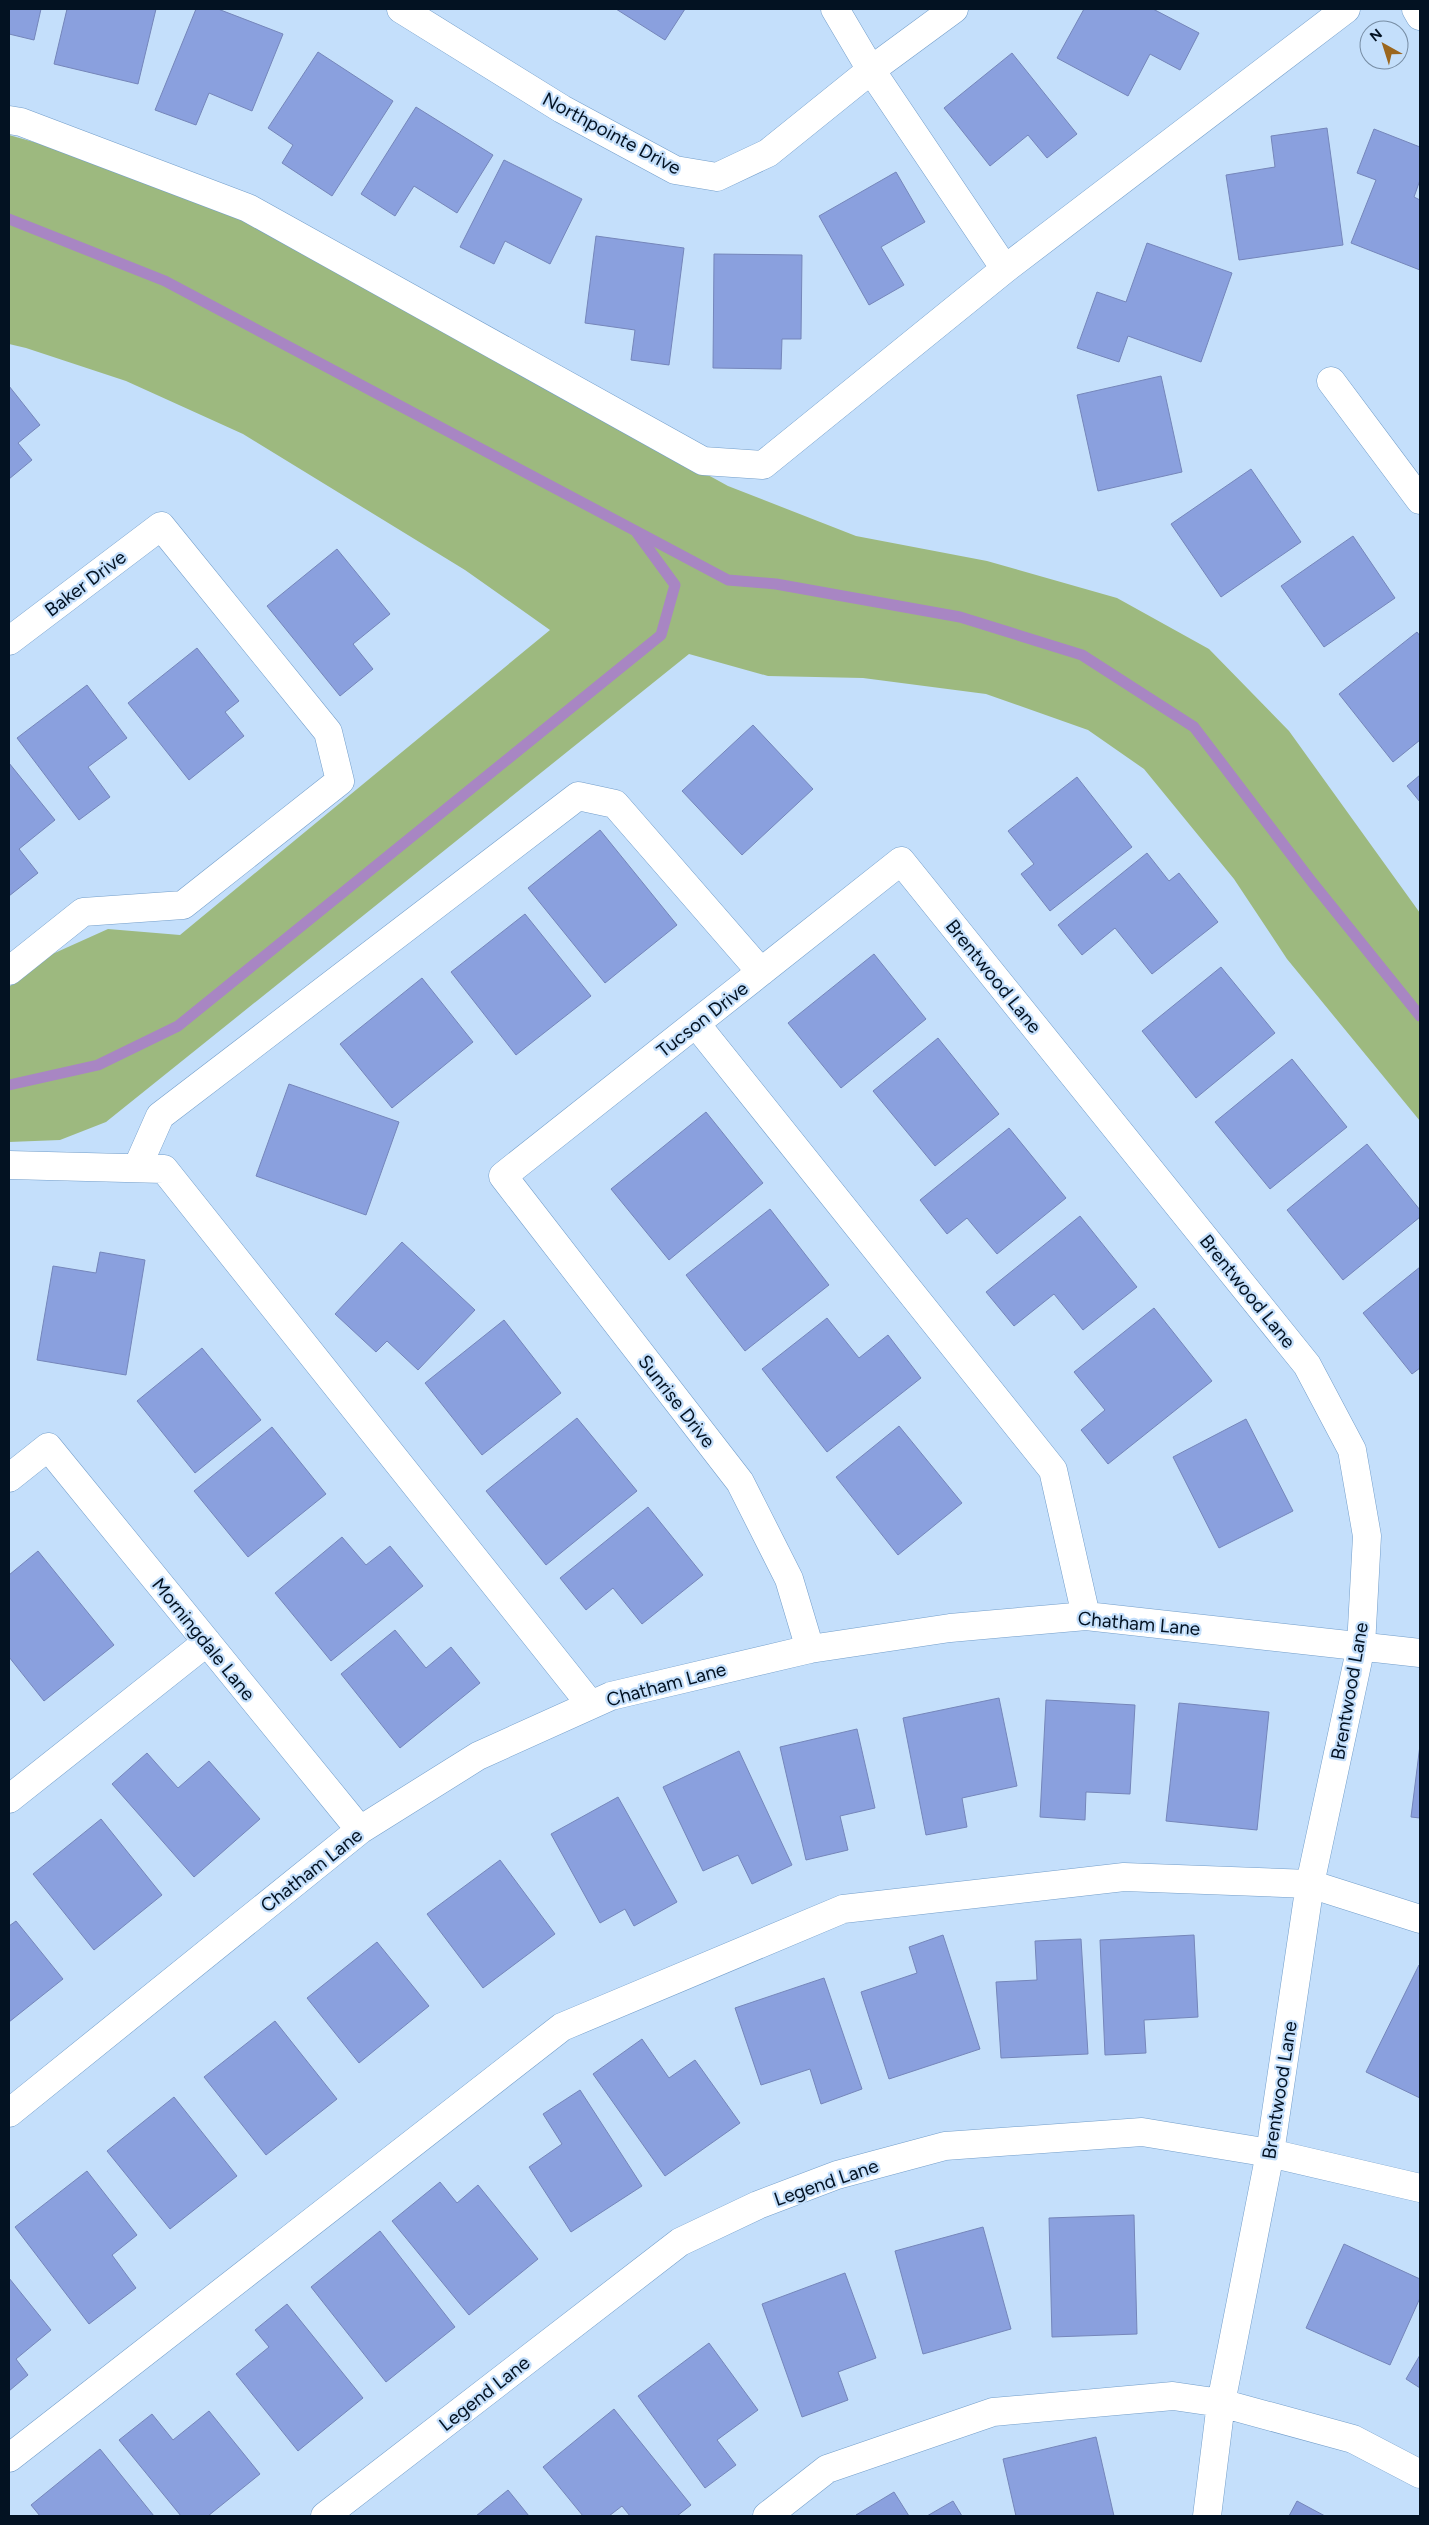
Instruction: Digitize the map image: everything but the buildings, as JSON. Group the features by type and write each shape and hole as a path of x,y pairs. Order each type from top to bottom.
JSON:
{"street":[{"name":"Northpointe Drive","path":"402,9 562,109 596,128 675,170 716,178 768,153 871,70 954,9"},
{"path":"835,9 871,70 1005,269"},
{"path":"9,120 21,122 248,208 703,461 763,466 1005,269 1346,9"},
{"path":"1416,9 1420,16"},
{"path":"1331,381 1420,500"},
{"name":"Baker Drive","path":"9,640 161,526 328,732 340,781 183,905 83,912 9,971"},
{"path":"137,1168 160,1116 578,796 615,804 762,972"},
{"name":"Tucson Drive","path":"502,1176 902,861"},
{"name":"Brentwood Lane","path":"902,861 1307,1365 1352,1450 1368,1536 1361,1646 1310,1884 1270,2153 1221,2403 1207,2516"},
{"path":"696,1024 1053,1470 1086,1616"},
{"path":"9,1165 164,1169 592,1705"},
{"name":"Sunrise Drive","path":"502,1176 740,1482 789,1579 810,1648"},
{"name":"Morningdale Lane","path":"9,1478 48,1447 360,1830"},
{"name":"Chatham Lane","path":"9,2113 360,1830 478,1756 611,1696 810,1648 950,1628 1086,1616 1420,1653"},
{"path":"9,1799 207,1642"},
{"path":"9,2458 562,2027 843,1909 1124,1877 1310,1884 1420,1919"},
{"name":"Legend Lane","path":"325,2516 680,2242 758,2205 837,2174 945,2146 1142,2132 1270,2153 1420,2188"},
{"path":"767,2516 827,2469 992,2412 1173,2396 1221,2403 1353,2439 1420,2474"}],"green space":[{"path":"9,135 126,168 234,215 728,486 856,536 987,561 1117,598 1209,649 1289,731 1420,913 1420,1121 1287,959 1234,879 1144,769 1088,730 986,694 863,678 768,676 689,654 106,1122 60,1140 9,1142 9,987 48,956 108,929 180,935 550,630 465,570 243,434 126,381 9,344"}],"waterway":[{"path":"9,219 165,281 728,580 776,584 960,617 1082,655 1194,727 1312,882 1420,1016"},
{"path":"9,1085 98,1065 178,1026 661,635 675,585 637,533"}]}
